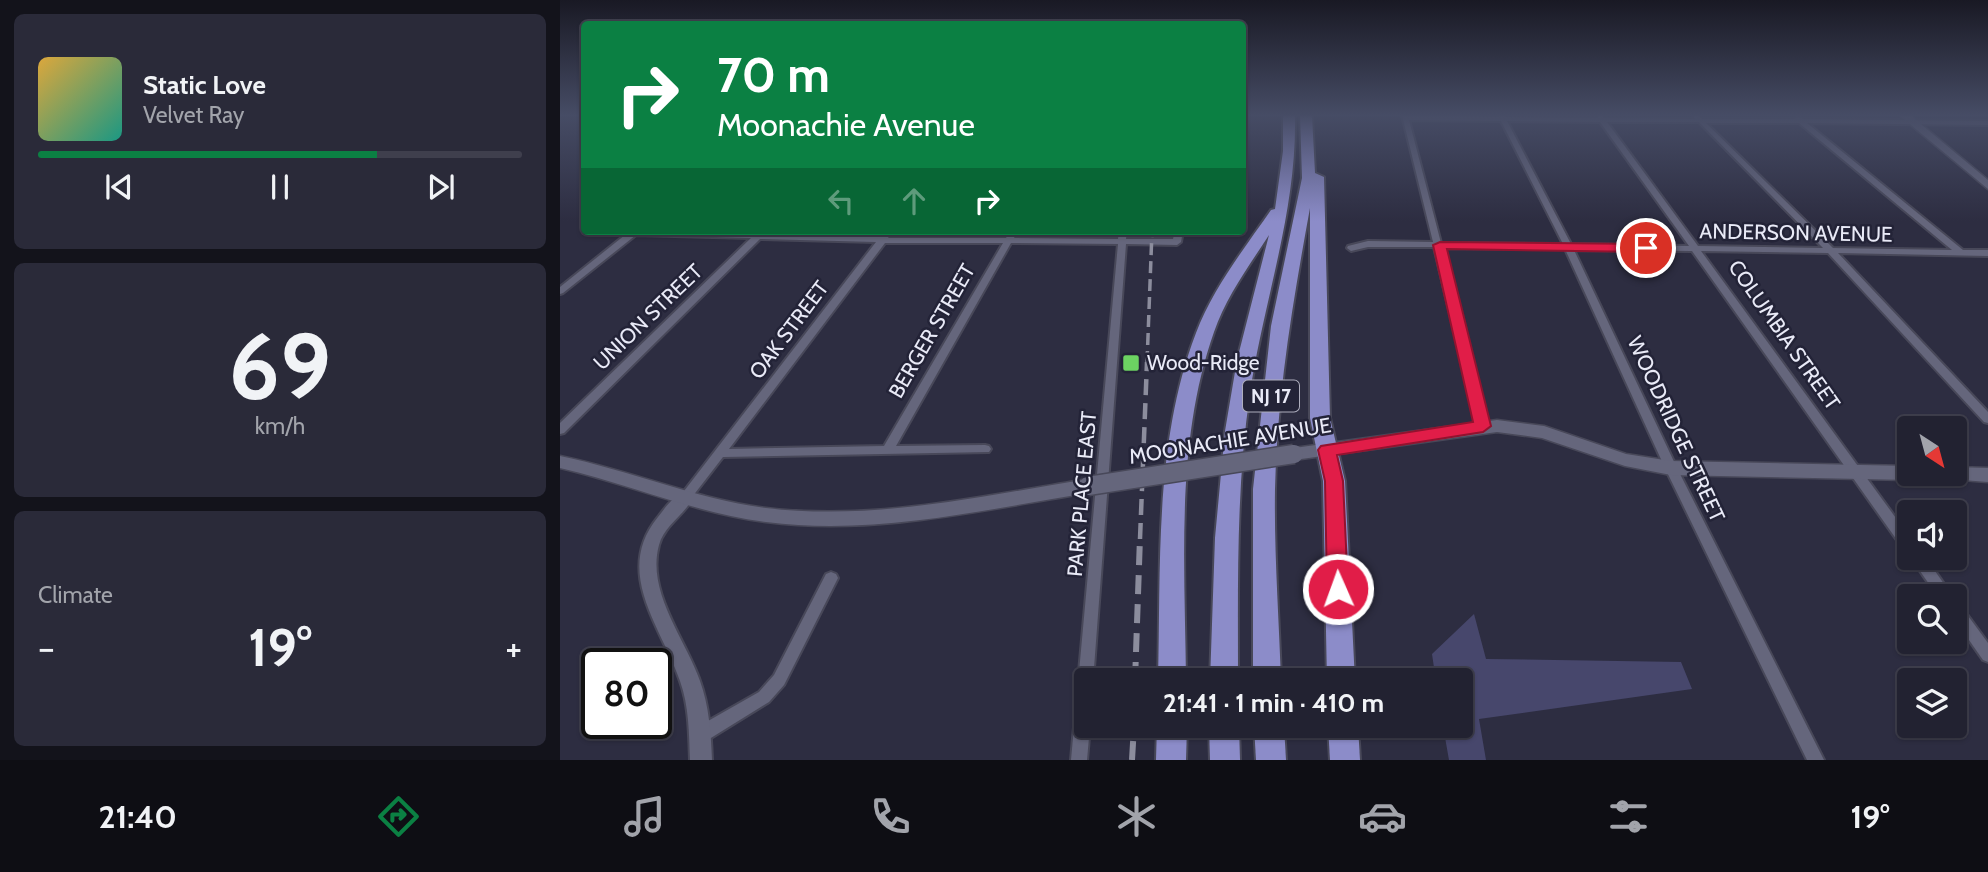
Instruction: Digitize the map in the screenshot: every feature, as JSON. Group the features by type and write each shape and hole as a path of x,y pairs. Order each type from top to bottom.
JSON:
{"highway":[{"name":"NJ 17","path":"1224,668 1230,494 1240,395 1258,307 1287,194 1291,150"},
{"name":"NJ 17","path":"1267,668 1264,489 1271,394 1280,326 1309,178 1308,150"},
{"path":"1311,150 1318,195 1320,418 1334,481 1341,668"},
{"path":"1172,668 1178,472 1192,383 1205,331 1287,194"},
{"path":"1171,738 1171,760"},
{"path":"1224,738 1225,760"},
{"path":"1270,738 1271,760"},
{"path":"1344,738 1345,760"}],"main road":[{"path":"1948,150 1988,186"},
{"name":"MOONACHIE AVENUE","path":"560,462 685,498 768,515 863,517 946,508 1483,426 1544,432 1605,455 1671,468 1897,473"},
{"path":"1967,474 1988,475"}],"street":[{"path":"1414,150 1483,426"},
{"name":"WOODRIDGE STREET","path":"1519,150 1569,248 1671,468 1816,760"},
{"name":"COLUMBIA STREET","path":"1625,150 1897,530"},
{"path":"1730,150 1830,250 1988,419"},
{"path":"1837,150 1961,253"},
{"path":"560,292 630,235"},
{"name":"UNION STREET","path":"560,430 759,235"},
{"path":"886,235 1122,236 1177,242 1178,235"},
{"name":"OAK STREET","path":"685,498 886,235"},
{"name":"BERGER STREET","path":"887,451 1011,235"},
{"name":"PARK PLACE EAST","path":"1079,760 1122,236"},
{"name":"ANDERSON AVENUE","path":"1351,248 1368,244 1988,253"},
{"path":"720,453 985,449"},
{"path":"685,498 650,546 648,562 654,597 690,680 700,735 701,760"},
{"path":"700,735 764,697 779,680 831,578"},
{"path":"1967,626 1988,655"}],"shaded area":[{"path":"1474,614 1486,659 1681,662 1692,689 1479,719 1486,760 1449,760 1445,738 1473,738 1473,668 1434,668 1432,654"}],"railway":[{"path":"1147,363 1152,235"},
{"path":"1140,539 1147,362"},
{"path":"1135,668 1140,537"},
{"path":"1132,760 1133,738"}],"place":[{"name":"Wood-Ridge","path":"1131,363"}],"route":[{"path":"1338,589 1334,481 1327,450 1483,426 1440,245 1646,248"}]}
